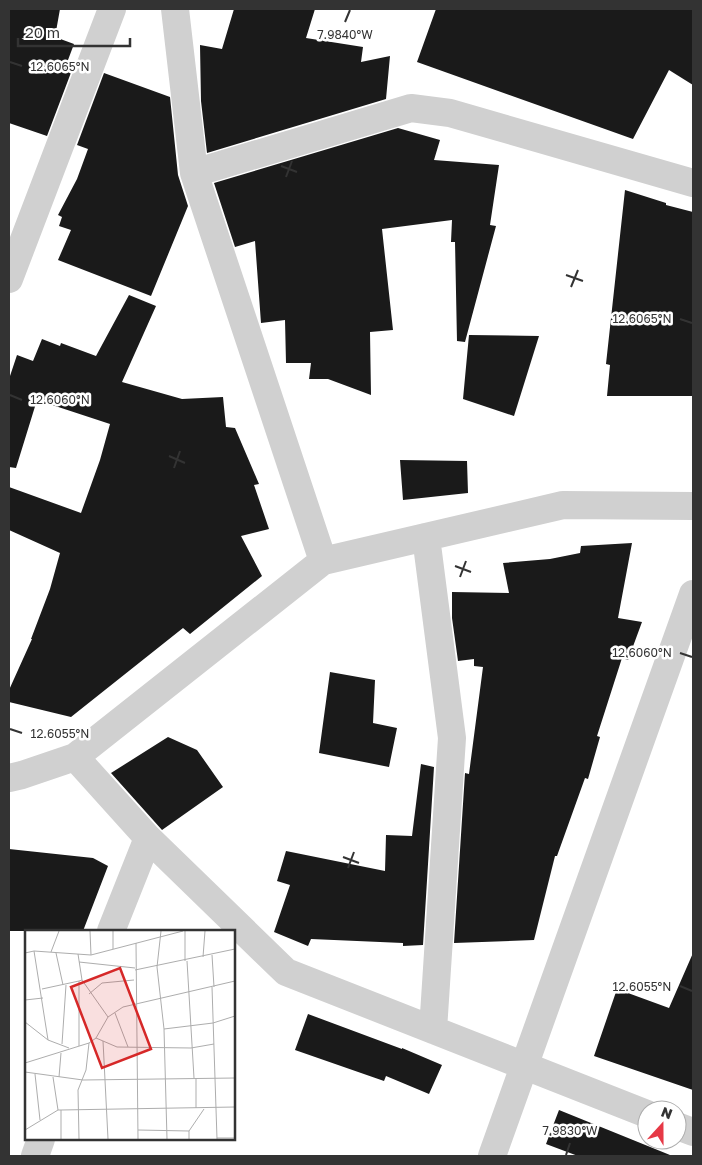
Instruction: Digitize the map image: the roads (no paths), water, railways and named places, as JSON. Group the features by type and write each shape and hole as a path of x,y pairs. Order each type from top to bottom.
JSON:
{"street":[{"path":"9,279 112,9"},
{"path":"175,9 194,173 322,561"},
{"path":"194,173 411,108 450,113 693,183"},
{"path":"9,778 22,776 75,757 322,561 563,505 693,506"},
{"path":"426,537 452,738 433,1030"},
{"path":"492,1156 693,594"},
{"path":"75,757 148,838 286,972 637,1110"},
{"path":"111,930 148,838"},
{"path":"35,1156 41,1140"}]}
